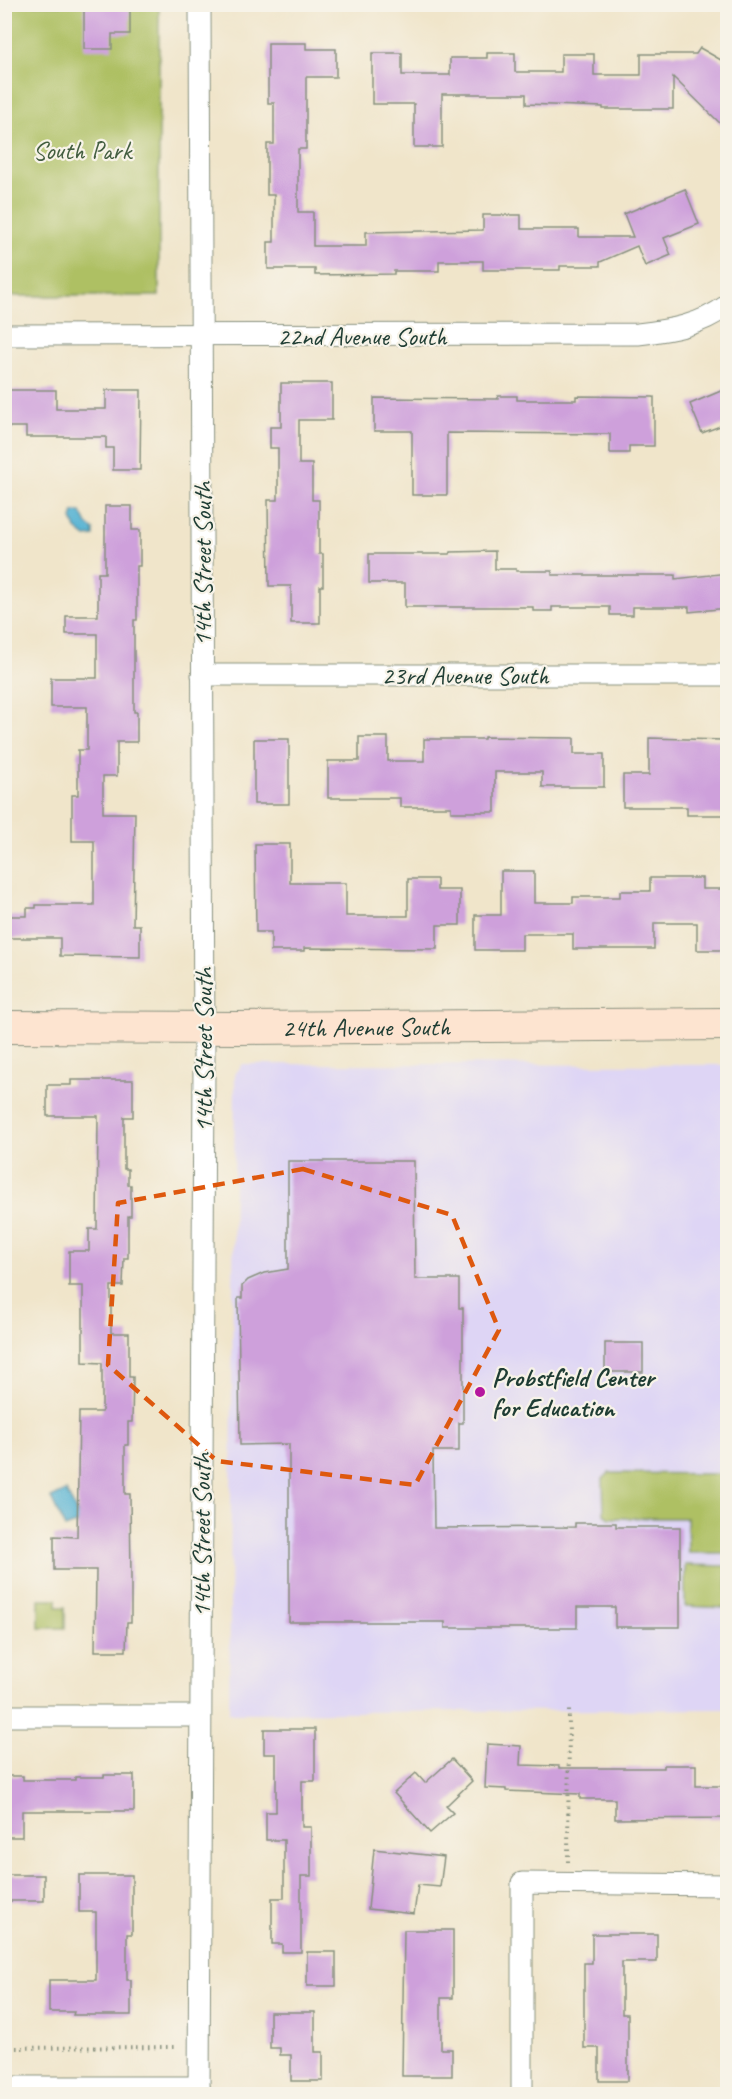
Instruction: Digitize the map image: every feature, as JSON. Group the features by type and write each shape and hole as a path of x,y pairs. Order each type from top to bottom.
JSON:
{"street":[{"name":"14th Street South","path":"199,2091 204,1028 200,4"},
{"name":"22nd Avenue South","path":"4,335 638,334 681,328 722,310"},
{"name":"23rd Avenue South","path":"202,675 728,675"},
{"name":"24th Avenue South","path":"4,1026 204,1028 728,1024"},
{"path":"4,1716 200,1716"},
{"path":"522,2094 522,1883 728,1885"},
{"path":"4,2087 199,2091"}],"path":[{"path":"568,1883 569,1710"},
{"path":"4,2048 199,2048"}],"highlighted area":[{"path":"303,1169 452,1215 499,1330 415,1485 217,1461 108,1365 118,1203"}],"shaded area":[{"name":"Probstfield Center for Education","path":"243,1064 727,1065 727,1709 229,1713 235,1074"}],"green space":[{"name":"South Park","path":"5,5 159,5 159,296 5,296"},
{"path":"609,1473 727,1474 727,1553 688,1553 687,1518 610,1518 604,1514 603,1479"},
{"path":"685,1565 727,1566 727,1608 685,1606"},
{"path":"39,1599 57,1599 57,1607 65,1607 65,1628 39,1628"}],"water":[{"path":"74,512 81,512 87,524 94,530 94,536 86,537 76,529 72,519"},
{"path":"66,1491 81,1522 65,1528 51,1498"}],"building":[{"path":"84,5 130,5 130,34 112,34 112,49 84,49"},
{"path":"268,43 306,43 306,49 336,49 336,77 306,77 306,149 298,149 298,212 313,212 313,246 366,246 366,232 483,230 483,215 521,215 521,229 579,229 579,237 633,237 624,214 685,189 699,224 664,238 671,255 645,266 637,246 600,262 600,266 560,266 560,270 483,270 483,261 439,261 439,271 394,271 394,274 315,275 315,269 268,269 268,242 274,242 274,195 267,195 267,144 274,144 274,103 268,103"},
{"path":"700,48 728,64 728,131 673,77 673,109 603,109 603,107 526,104 526,94 442,94 442,147 414,147 414,104 372,104 372,53 402,53 402,75 450,75 450,58 487,58 487,53 515,53 515,72 561,72 561,54 594,54 594,75 641,75 641,54 696,54"},
{"path":"281,383 332,383 332,420 299,420 299,464 312,464 312,500 319,500 319,554 323,554 320,623 291,623 291,586 269,586 268,500 278,500 278,448 270,448 270,427 281,427"},
{"path":"728,388 728,423 702,433 690,404"},
{"path":"4,390 56,390 56,409 106,409 106,390 141,390 140,470 113,470 113,448 106,448 106,437 26,437 26,427 4,427"},
{"path":"498,396 517,396 517,400 576,400 576,396 654,397 654,446 629,446 629,453 610,453 610,434 447,433 447,495 412,495 412,431 374,431 374,398 498,399"},
{"path":"105,506 132,506 132,530 140,530 137,620 134,620 134,712 137,712 137,742 117,742 117,776 103,776 103,813 135,813 133,925 140,925 140,957 60,956 60,938 4,938 4,916 27,916 27,908 36,908 36,905 94,905 94,841 72,841 72,795 78,795 78,750 87,750 87,707 51,707 51,678 97,678 97,634 66,634 66,616 98,616 98,573 105,573"},
{"path":"495,551 495,569 552,571 552,575 675,575 675,579 728,573 728,608 689,612 689,607 633,607 633,615 610,615 610,607 552,607 552,611 533,611 533,607 405,607 405,583 369,583 369,554 450,554 450,552"},
{"path":"359,737 388,737 388,761 424,761 424,739 574,738 574,754 604,754 604,787 542,787 542,772 495,772 495,812 451,812 451,807 400,807 400,798 328,798 328,761 359,761"},
{"path":"649,738 723,740 723,785 728,785 728,815 687,815 687,807 623,807 623,775 649,775"},
{"path":"254,739 289,739 289,804 254,804"},
{"path":"255,844 290,844 290,883 346,883 346,916 408,916 408,879 437,879 437,890 460,890 460,925 437,925 437,949 304,948 304,951 271,951 271,932 256,932"},
{"path":"501,871 534,871 534,903 573,903 573,897 620,897 620,891 650,891 650,878 702,878 702,889 728,889 725,950 697,950 697,923 654,923 654,949 573,949 573,934 522,934 522,950 475,950 475,915 501,915"},
{"path":"71,1080 133,1080 133,1117 124,1117 124,1169 128,1169 128,1185 131,1185 128,1258 124,1258 123,1286 111,1286 111,1333 129,1333 129,1377 133,1377 132,1422 128,1422 128,1445 125,1445 125,1494 130,1494 131,1578 131,1622 127,1622 126,1651 95,1651 96,1570 54,1570 54,1536 77,1537 79,1412 102,1412 102,1363 83,1362 83,1286 69,1286 69,1251 89,1251 89,1229 97,1229 98,1116 47,1116 47,1085 71,1085"},
{"path":"288,1161 414,1161 415,1279 459,1279 459,1308 463,1308 463,1423 459,1423 459,1451 433,1451 434,1528 575,1527 575,1523 616,1523 616,1527 680,1527 680,1627 615,1627 615,1607 577,1607 577,1628 445,1628 445,1622 289,1622 289,1444 240,1445 238,1298 242,1298 242,1286 248,1280 264,1273 288,1269"},
{"path":"605,1343 643,1343 643,1372 605,1372"},
{"path":"264,1729 315,1729 315,1781 302,1781 302,1827 311,1827 311,1876 301,1876 301,1952 282,1952 282,1944 272,1944 272,1898 284,1898 284,1840 266,1840 266,1812 276,1812 276,1754 264,1754"},
{"path":"487,1744 521,1746 520,1765 559,1766 559,1768 664,1768 664,1765 696,1765 696,1786 728,1786 728,1818 615,1819 615,1799 580,1799 580,1794 485,1788"},
{"path":"452,1759 472,1781 446,1806 453,1813 430,1833 394,1793 416,1773 425,1783"},
{"path":"104,1775 134,1775 134,1811 22,1811 22,1837 4,1837 4,1776 23,1776 23,1780 75,1780 75,1777 104,1777"},
{"path":"374,1849 444,1857 440,1887 418,1885 414,1914 368,1909"},
{"path":"4,1875 44,1875 44,1901 4,1901"},
{"path":"79,1875 132,1875 132,1934 127,1934 127,1980 131,1980 131,2015 73,2015 74,2012 49,2012 49,1980 96,1980 96,1912 79,1912"},
{"path":"404,1930 453,1930 453,1998 441,1998 441,2049 452,2049 452,2076 402,2076"},
{"path":"592,1934 657,1934 657,1962 622,1962 622,2014 628,2014 628,2081 599,2081 599,2048 584,2048 584,1963 592,1963"},
{"path":"307,1952 336,1952 336,1986 307,1986"},
{"path":"270,2012 315,2012 315,2052 323,2052 323,2081 291,2081 291,2055 280,2055 280,2048 270,2048"}],"place":[{"name":"Probstfield Center for Education","path":"480,1392"}]}
